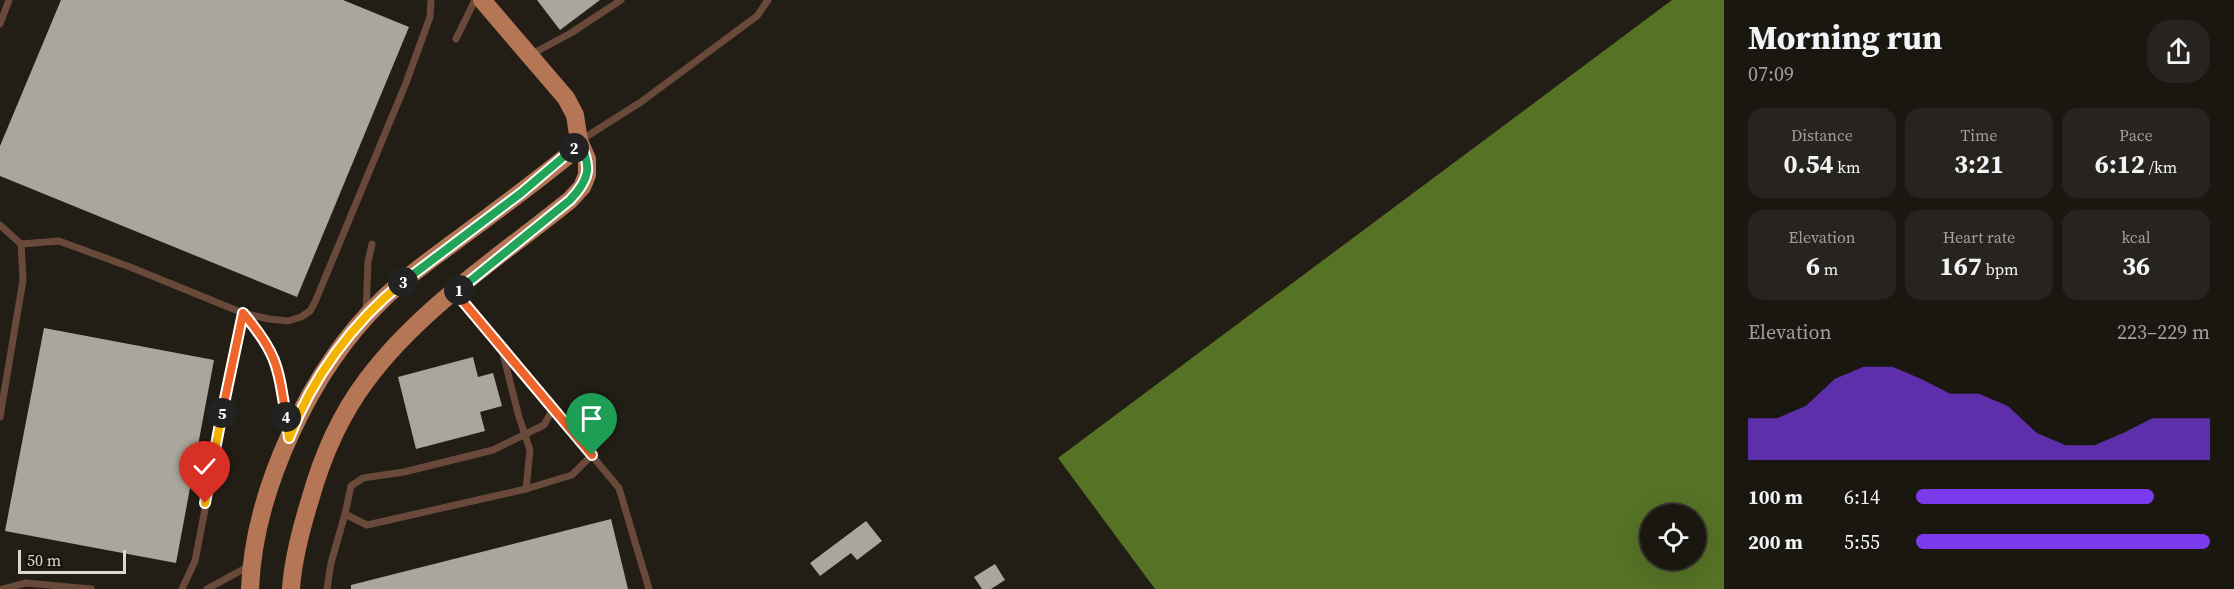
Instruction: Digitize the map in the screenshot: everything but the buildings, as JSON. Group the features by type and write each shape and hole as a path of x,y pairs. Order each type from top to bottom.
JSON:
{"main road":[{"path":"291,589 301,527 326,451 365,381 390,350 455,292 570,200 582,187 587,175 588,165 579,141 579,126 570,104 482,0"},
{"path":"250,589 264,511 289,438 319,378 365,316 408,278 566,157 579,141"}],"lane":[{"path":"0,24 9,0"},
{"path":"21,244 59,241 243,313 288,321 301,317 310,311 315,302 406,83 430,17 430,0"},
{"path":"456,39 475,0"},
{"path":"530,55 571,33 621,0"},
{"path":"579,141 640,102 757,16 768,0"},
{"path":"0,225 21,244 24,280 0,417"},
{"path":"365,316 367,271 372,244"},
{"path":"455,292 619,488 649,589"},
{"path":"243,313 268,345 279,368 289,438"},
{"path":"182,589 195,561 243,313"},
{"path":"502,348 530,450 526,489"},
{"path":"327,589 331,563 351,486 363,478 405,472 493,450 544,425 553,409"},
{"path":"345,514 367,525 526,489 572,475 592,455"},
{"path":"207,589 253,564"},
{"path":"3,589 26,583 91,589"}],"shaded area":[{"path":"1672,0 1724,0 1724,589 1155,589 1058,458"}],"route":[{"path":"205,503 243,313 268,345 279,368 289,438 319,378 365,316 434,258 566,157 579,141 588,165 586,180 582,187 552,215 455,292 592,455"}]}
